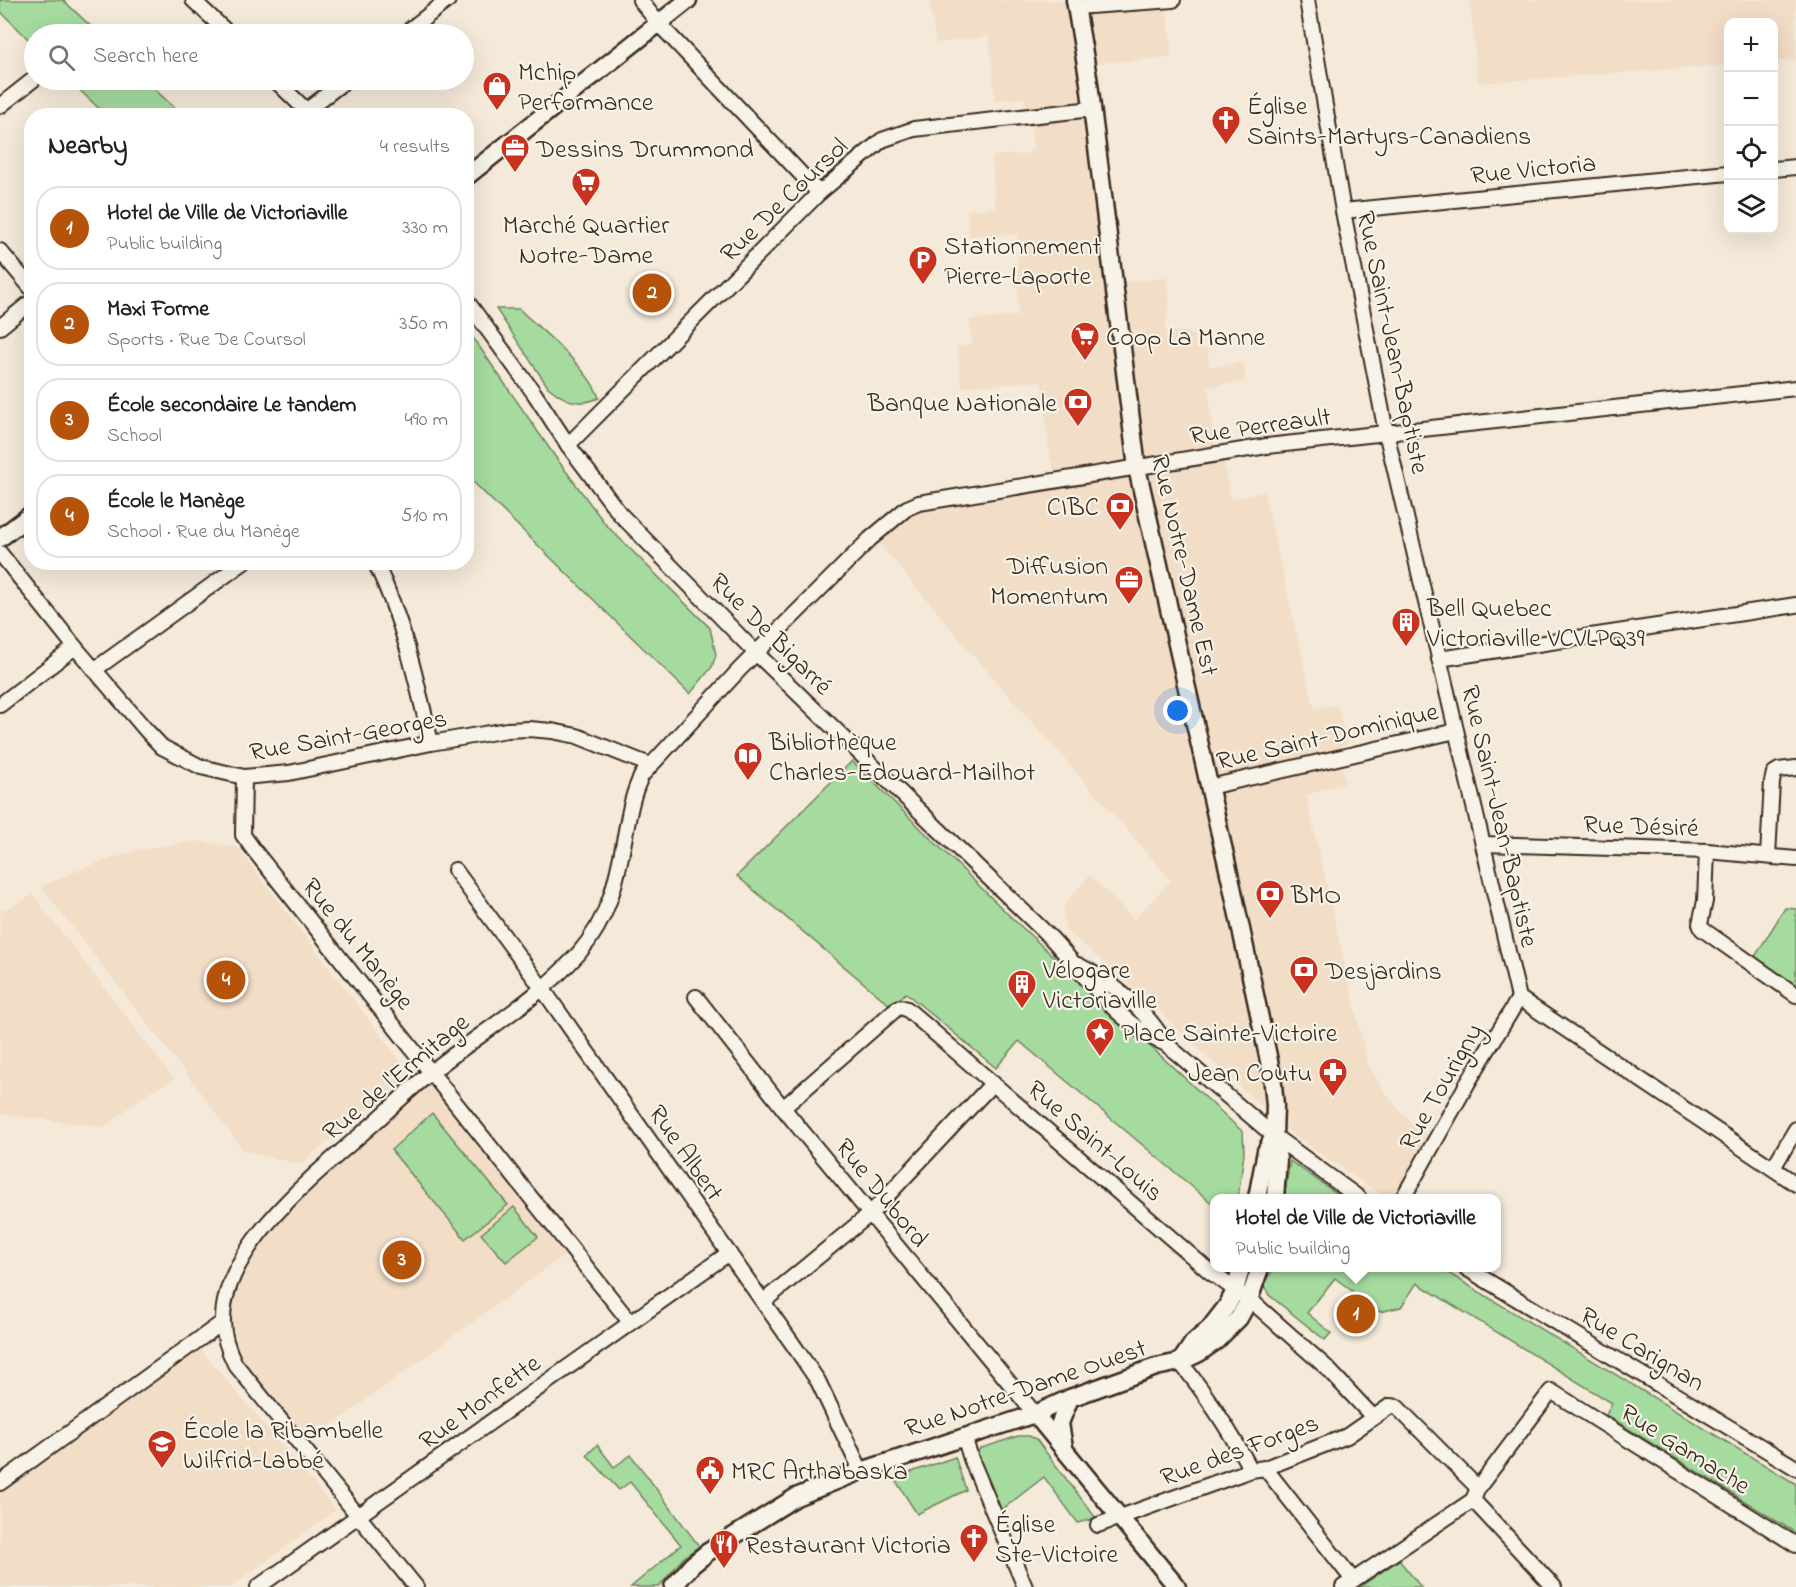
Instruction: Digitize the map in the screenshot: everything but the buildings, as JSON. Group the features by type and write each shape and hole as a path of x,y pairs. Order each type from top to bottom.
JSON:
{"street":[{"path":"417,24 448,0"},
{"path":"640,0 658,23 819,193"},
{"path":"474,171 688,0"},
{"path":"1076,3 1173,0"},
{"name":"Rue Saint-Jean-Baptiste","path":"1307,0 1343,211 1386,432 1519,998"},
{"path":"203,3 221,24"},
{"name":"Rue Notre-Dame Est","path":"1076,3 1092,109 1137,468 1272,1075 1275,1104 1274,1136"},
{"path":"0,106 24,87"},
{"path":"286,90 305,108"},
{"path":"315,108 335,90"},
{"name":"Rue De Coursol","path":"568,445 819,193 882,140 914,129 1092,109"},
{"path":"1778,169 1796,167"},
{"name":"Rue Victoria","path":"1343,211 1724,173"},
{"path":"0,251 24,280"},
{"path":"0,327 24,308"},
{"name":"Rue De Bigarré","path":"474,311 534,393 568,445 620,514 756,653 1076,964 1094,987 1147,1036 1166,1044 1274,1136"},
{"name":"Rue Perreault","path":"756,653 877,532 910,506 919,503 1267,446 1796,388"},
{"path":"0,538 24,519"},
{"name":"Rue Saint-Georges","path":"0,553 94,670 162,747 201,767 244,777 289,773 431,743 507,730 552,731 593,742 650,765"},
{"path":"94,670 233,570"},
{"path":"379,570 407,643 431,743"},
{"path":"1439,659 1796,605"},
{"path":"0,705 75,647"},
{"name":"Rue de l'Ermitage","path":"222,1322 226,1295 243,1257 269,1222 312,1178 432,1072 542,988 580,952 609,907 633,795 642,775 756,653"},
{"name":"Rue Saint-Dominique","path":"1209,787 1456,731"},
{"path":"1768,856 1774,773 1779,770 1796,768"},
{"name":"Rue du Manège","path":"244,777 243,835 630,1322"},
{"name":"Rue Désiré","path":"1483,844 1707,851 1796,859"},
{"path":"1707,851 1705,901 1700,924 1702,929 1796,995"},
{"name":"Rue Albert","path":"456,870 764,1301 818,1381 861,1471"},
{"name":"Rue Dubord","path":"696,997 783,1108 1035,1414"},
{"path":"1519,998 1796,1184"},
{"name":"Rue Tourigny","path":"1405,1194 1467,1084 1519,998"},
{"name":"Rue Saint-Louis","path":"783,1108 900,1006 907,1009 1210,1268"},
{"path":"764,1301 870,1214 993,1083"},
{"path":"1773,1168 1796,1130"},
{"path":"1258,1194 1266,1151 1274,1136"},
{"path":"1274,1136 1278,1159 1275,1194"},
{"path":"1274,1136 1354,1194"},
{"name":"Rue Monfette","path":"258,1587 729,1253"},
{"name":"Rue Saint-Louis","path":"1215,1272 1326,1367 1373,1417"},
{"name":"Rue Notre-Dame Ouest","path":"673,1587 700,1558 796,1497 861,1471 1035,1414 1070,1398 1156,1367 1180,1362 1199,1353 1227,1331 1239,1318 1242,1295 1241,1272"},
{"name":"Rue Notre-Dame Ouest","path":"1242,1295 1259,1272"},
{"name":"Rue Carignan","path":"1473,1272 1796,1468"},
{"path":"0,1483 222,1322 226,1346 235,1364 416,1587"},
{"path":"1180,1362 1195,1380 1238,1447 1348,1583 1476,1494 1554,1587"},
{"name":"Rue Gamache","path":"1476,1494 1551,1391 1796,1545"},
{"path":"1064,1449 1060,1423 1070,1398"},
{"name":"Rue des Forges","path":"1098,1525 1347,1436 1390,1406 1397,1407 1476,1494"},
{"path":"1035,1414 1177,1587"},
{"path":"964,1436 971,1459 1025,1587"}],"shaded area":[{"path":"929,0 1166,1 1172,57 1087,64 1114,283 1166,278 1170,299 1164,331 1186,332 1194,335 1195,348 1207,349 1210,367 1244,362 1245,381 1208,387 1214,443 1222,457 1231,499 1264,492 1314,708 1336,705 1338,707 1347,744 1338,747 1345,784 1322,789 1306,796 1368,1064 1384,1091 1404,1116 1428,1136 1395,1194 1380,1194 1293,1135 1155,1006 1066,930 1063,914 1065,904 1090,875 1134,920 1171,880 974,656 880,544 910,506 1058,481 1050,456 1041,381 962,387 957,346 972,345 970,320 1018,316 1017,234 969,236 967,210 995,208 992,156 1026,154 1033,149 1031,123 1024,98 995,100 989,36 936,43"},
{"path":"1470,0 1796,0 1796,60 1778,61 1778,18 1724,18 1724,65 1478,83"},
{"path":"196,841 237,847 411,1075 300,1164 244,1151 41,887 86,867 138,850"},
{"path":"33,895 174,1079 149,1092 104,1127 0,1114 0,912"},
{"path":"430,1080 570,1251 307,1443 230,1349 228,1299 269,1222"},
{"name":"École la Ribambelle Wilfrid-Labbé","path":"195,1343 336,1510 231,1587 0,1587 0,1487"}],"green space":[{"path":"0,0 63,0 88,24 24,24 24,35 0,11"},
{"path":"80,90 156,90 175,108 99,108"},
{"path":"496,309 519,309 576,363 594,387 599,398 585,402 572,401 548,387"},
{"path":"474,339 554,455 606,525 710,628 716,655 712,667 690,694 474,483"},
{"path":"852,761 1014,920 1243,1132 1244,1153 1239,1194 1210,1194 1210,1202 1019,1041 996,1068 906,993 891,1006 737,876"},
{"path":"1785,908 1796,909 1796,995 1751,963"},
{"path":"432,1113 508,1205 465,1239 391,1150"},
{"path":"1290,1161 1337,1194 1285,1194"},
{"path":"514,1207 538,1237 506,1262 481,1234"},
{"path":"1272,1272 1447,1272 1796,1484 1796,1533 1606,1415 1612,1403 1417,1283 1401,1307 1380,1312 1335,1278 1307,1313 1331,1333 1325,1340 1269,1295 1263,1283"},
{"path":"1018,1436 1029,1436 1036,1439 1096,1518 1078,1523 1044,1477 1000,1511 978,1454 979,1449"},
{"path":"597,1445 614,1467 631,1455 699,1546 683,1558 659,1587 631,1587 681,1545 630,1482 619,1490 587,1455"},
{"path":"955,1457 966,1490 917,1514 894,1478"},
{"path":"1399,1560 1421,1587 1360,1587"}],"place":[{"name":"Mchip Performance","path":"497,112"},
{"name":"Église Saints-Martyrs-Canadiens","path":"1226,146"},
{"name":"Dessins Drummond","path":"515,174"},
{"name":"Marché Quartier Notre-Dame","path":"586,208"},
{"name":"Stationnement Pierre-Laporte","path":"923,286"},
{"name":"Maxi Forme","path":"652,293"},
{"name":"Coop La Manne","path":"1085,362"},
{"name":"Banque Nationale","path":"1078,428"},
{"name":"CIBC","path":"1120,532"},
{"name":"Diffusion Momentum","path":"1129,606"},
{"name":"Bell Quebec Victoriaville VCVLPQ39","path":"1406,648"},
{"name":"Bibliothèque Charles-Edouard-Mailhot","path":"748,782"},
{"name":"BMO","path":"1270,920"},
{"name":"École le Manège","path":"226,980"},
{"name":"Desjardins","path":"1304,996"},
{"name":"Vélogare Victoriaville","path":"1022,1010"},
{"name":"Place Sainte-Victoire","path":"1100,1058"},
{"name":"Jean Coutu","path":"1333,1098"},
{"name":"École secondaire Le tandem","path":"402,1260"},
{"name":"Hotel de Ville de Victoriaville","path":"1356,1314"},
{"name":"École la Ribambelle Wilfrid-Labbé","path":"162,1470"},
{"name":"MRC Arthabaska","path":"710,1496"},
{"name":"Église Ste-Victoire","path":"974,1564"},
{"name":"Restaurant Victoria","path":"724,1570"}]}
